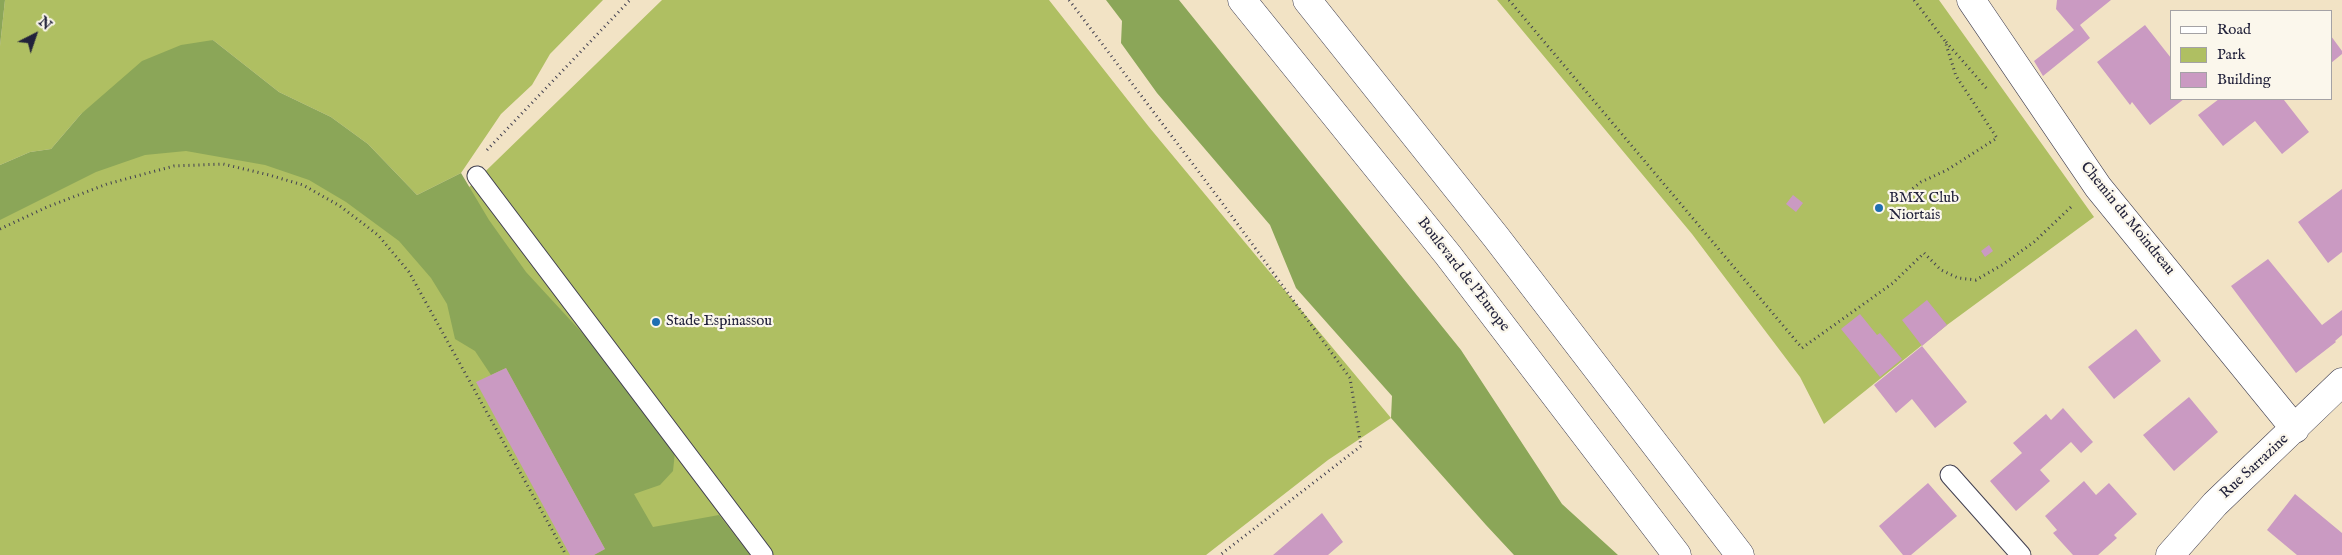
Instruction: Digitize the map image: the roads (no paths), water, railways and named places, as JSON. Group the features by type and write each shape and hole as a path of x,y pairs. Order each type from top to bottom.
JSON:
{"main road":[{"name":"Boulevard de l'Europe","path":"1242,0 1448,255 1677,555"},
{"path":"1307,0 1514,260 1740,555"},
{"name":"Chemin du Moindreau","path":"1971,0 2098,187 2194,302 2295,429"},
{"name":"Rue Sarrazine","path":"2170,555 2215,504 2342,382"}],"lane":[{"path":"477,176 763,555"},
{"path":"1950,475 2021,555"}],"place":[{"name":"BMX Club Niortais","path":"1879,208"},
{"name":"Stade Espinassou","path":"656,322"}]}
